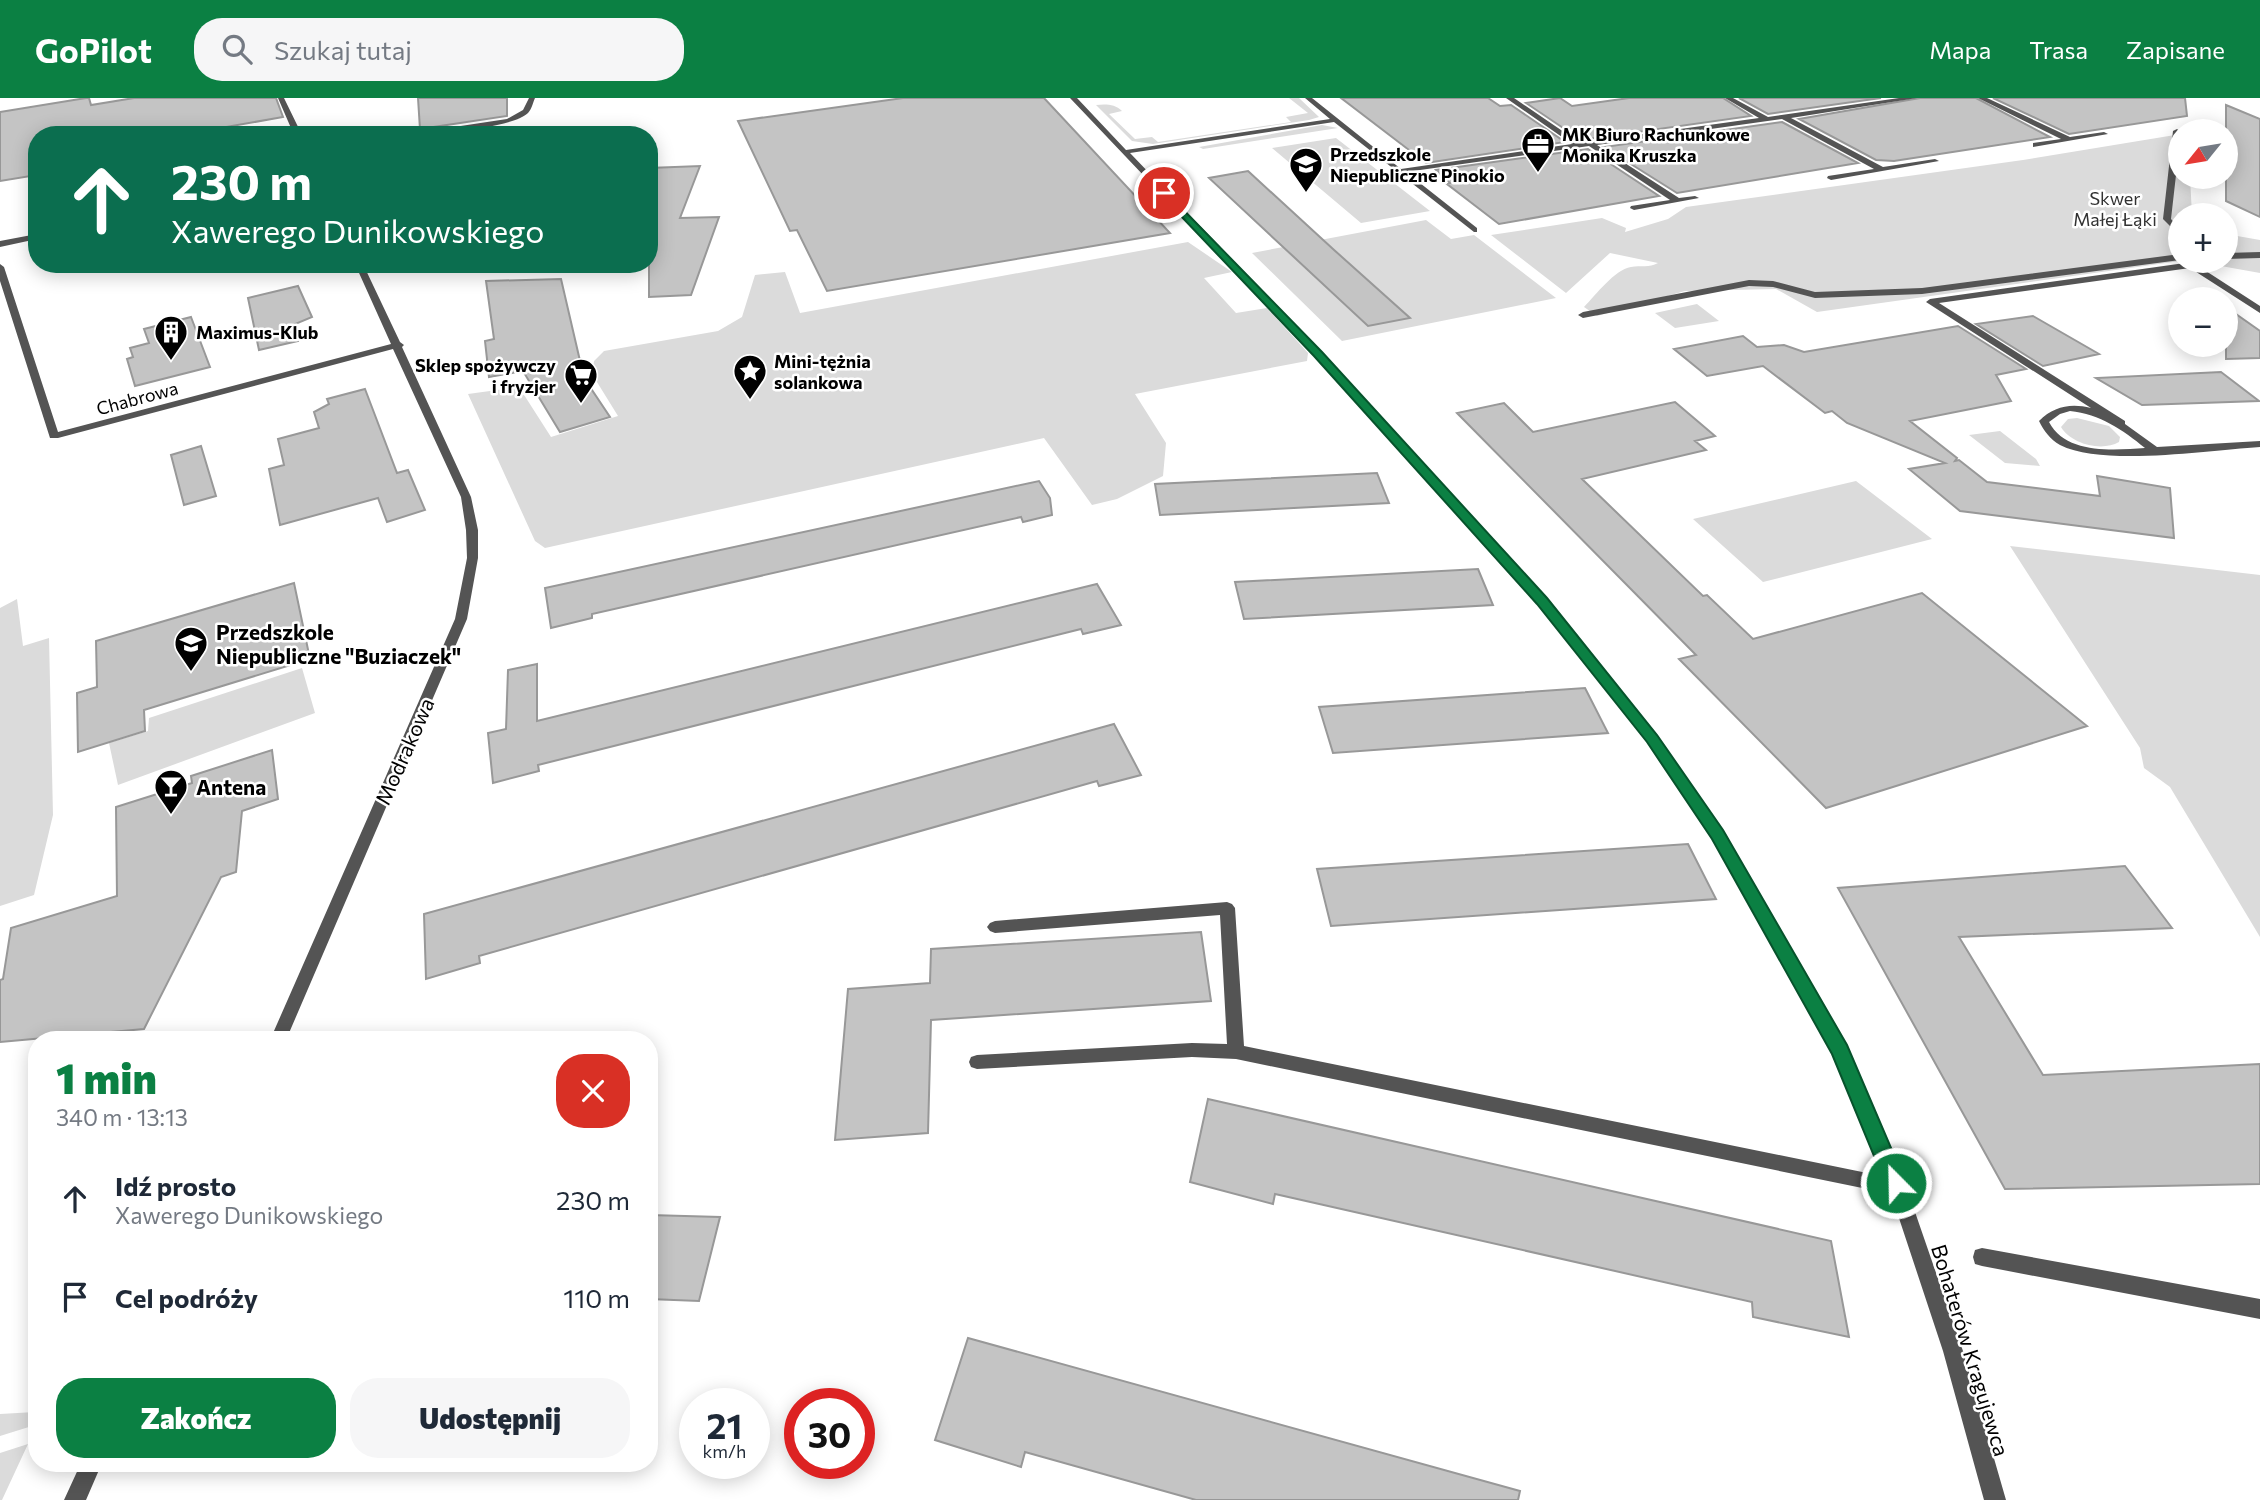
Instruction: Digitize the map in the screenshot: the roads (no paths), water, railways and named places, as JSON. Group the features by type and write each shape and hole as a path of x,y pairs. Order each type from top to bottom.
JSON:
{"street":[{"path":"281,98 294,126"},
{"path":"472,126 509,121 526,111 532,98"},
{"name":"Bohaterów Kragujewca","path":"1073,98 1318,354 1542,601 1652,738 1717,835 1840,1051 1896,1183 1954,1351 1995,1500"},
{"path":"1308,98 1474,230"},
{"path":"1509,98 1580,146"},
{"path":"1728,98 1767,119"},
{"path":"1400,171 1914,98"},
{"path":"1981,98 2068,139"},
{"path":"1784,117 1882,170"},
{"path":"1125,152 1335,120"},
{"path":"2036,145 2104,134"},
{"path":"1590,144 1678,201"},
{"path":"1831,178 1935,162"},
{"path":"1634,208 1695,198"},
{"path":"0,244 28,238"},
{"path":"2238,256 2260,255"},
{"path":"1583,315 1749,283 1773,284 1815,295 1922,291 2168,259"},
{"path":"2154,450 2121,423 1930,302 2192,265 2260,310"},
{"name":"Chabrowa","path":"0,267 54,436 399,345"},
{"name":"Modrakowa","path":"282,1031 461,620 473,570 475,533 466,497 399,345 363,273"},
{"path":"2121,423 2081,411 2057,412 2044,421 2054,436 2085,450 2120,453 2260,444"},
{"path":"995,927 1227,908 1236,1052"},
{"path":"977,1062 1192,1050 1236,1052 1844,1176 1896,1183"},
{"path":"1982,1257 2260,1309"},
{"path":"75,1500 88,1472"}],"place":[{"name":"MK Biuro Rachunkowe Monika Kruszka","path":"1538,174"},
{"name":"Przedszkole Niepubliczne Pinokio","path":"1306,194"},
{"name":"Maximus-Klub","path":"171,362"},
{"name":"Mini-tężnia solankowa","path":"750,401"},
{"name":"Sklep spożywczy i fryzjer","path":"581,405"},
{"name":"Przedszkole Niepubliczne \"Buziaczek\"","path":"191,673"},
{"name":"Antena","path":"171,816"}],"park label":[{"name":"Skwer Małej Łąki","path":"2115,208"}]}
